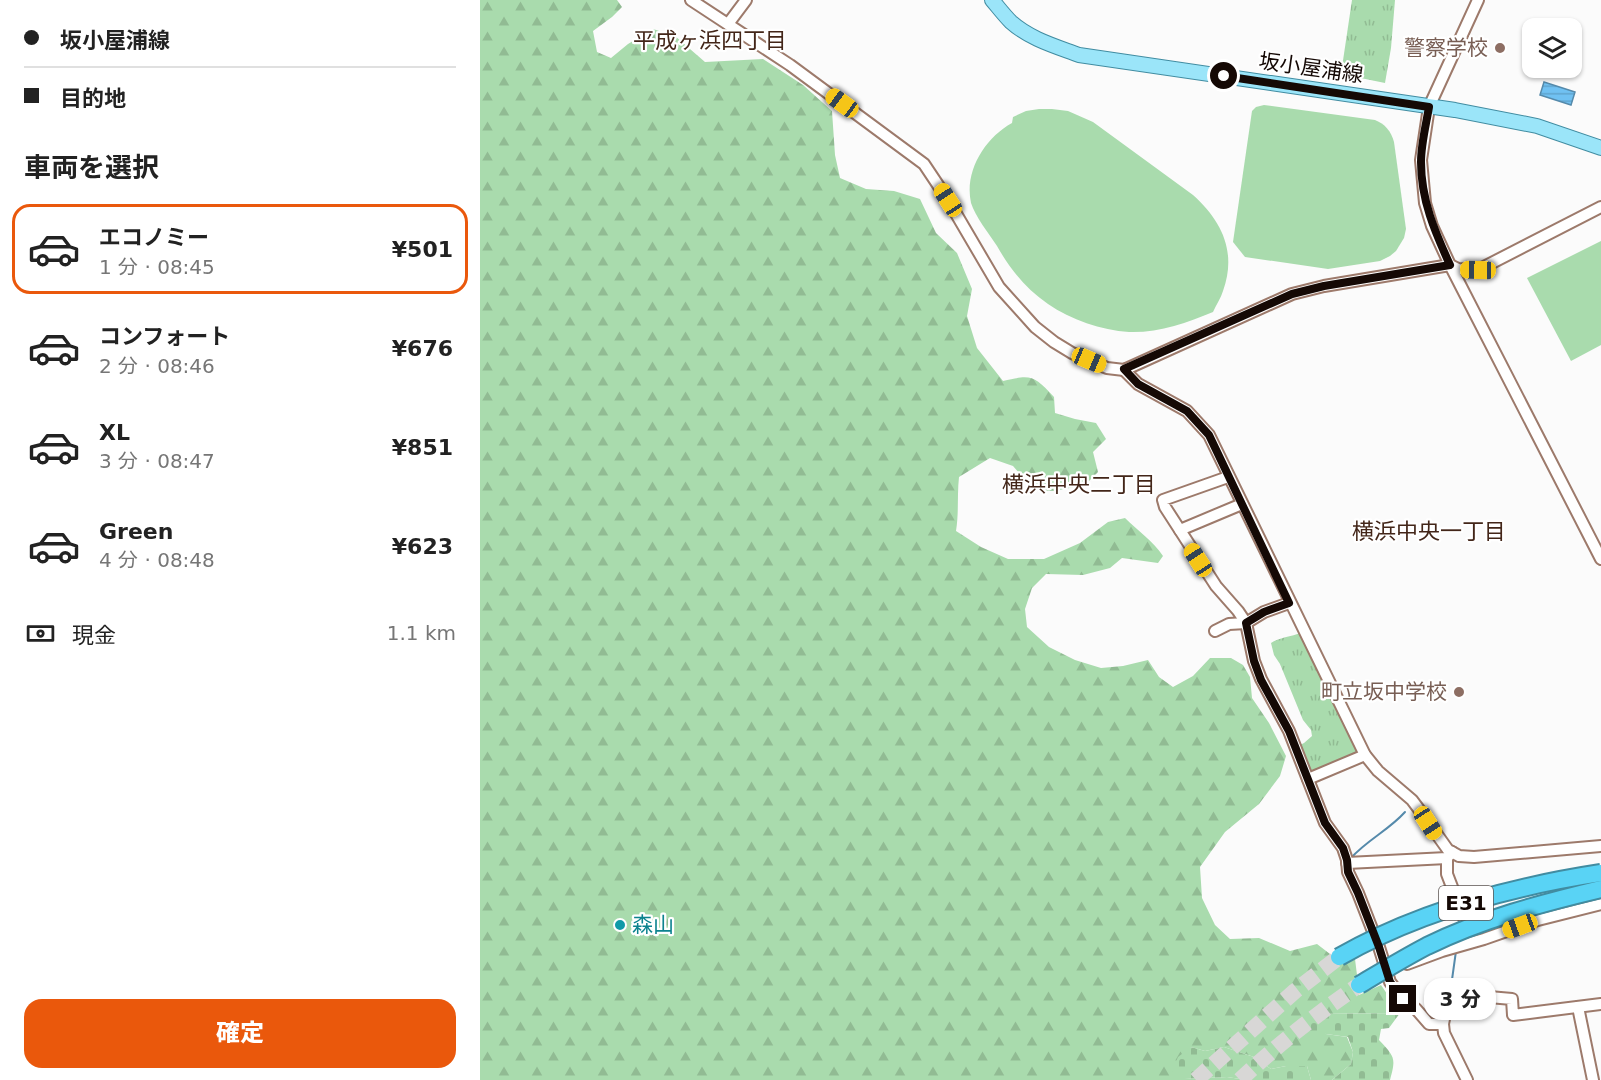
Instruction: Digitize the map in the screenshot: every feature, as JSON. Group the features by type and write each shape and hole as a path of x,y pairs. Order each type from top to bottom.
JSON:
{"highway":[{"path":"1424,916 1497,888 1601,862"},
{"name":"E31","path":"1339,957 1424,916 1505,892 1601,873"},
{"name":"E31","path":"1359,985 1426,946 1456,933 1525,909 1601,889"},
{"path":"1391,968 1457,939 1566,906 1601,899"}],"main road":[{"name":"坂小屋浦線","path":"992,0 1024,32 1079,55 1455,110 1537,126 1601,148"}],"street":[{"path":"691,0 790,65 924,164 999,287 1035,327 1054,342 1072,353 1107,368 1124,369 1292,294 1324,286 1450,265 1458,269 1478,270 1601,207"},
{"path":"728,24 746,0"},
{"path":"1478,0 1429,107 1421,160 1425,203 1450,265 1601,559"},
{"path":"1124,369 1138,384 1187,411 1209,435 1365,755 1378,771 1412,800 1448,850 1450,855 1447,874 1474,942"},
{"path":"1228,477 1163,501 1165,507 1216,586 1246,623 1254,661 1261,680 1289,731 1325,823 1343,848 1348,872 1379,947 1391,968 1390,982 1403,999 1416,1009 1429,1024 1443,1024"},
{"path":"1180,530 1242,504"},
{"path":"1215,631 1229,624 1246,623 1264,612 1289,603"},
{"path":"1308,779 1365,755"},
{"path":"1347,863 1450,855 1474,857 1601,846"},
{"path":"1391,968 1538,920 1601,904"},
{"path":"1467,1080 1444,1033 1443,1024 1448,999 1479,1004 1489,997 1512,999 1513,1016 1601,1004"},
{"path":"1578,1007 1593,1080"}],"green space":[{"path":"480,0 617,0 622,7 593,31 597,52 611,58 628,44 653,29 675,36 705,62 763,59 803,85 832,111 835,155 840,178 866,189 894,191 920,199 936,233 957,253 972,289 967,316 977,348 1003,381 1032,378 1054,397 1055,413 1096,423 1106,439 1093,452 1098,472 1085,485 1054,491 1034,490 1013,466 990,458 959,477 956,531 981,547 1008,559 1044,559 1080,543 1108,522 1125,518 1163,556 1158,563 1122,558 1110,568 1083,575 1046,574 1032,588 1025,609 1027,627 1049,647 1075,660 1101,668 1148,660 1159,677 1173,687 1193,676 1210,658 1231,658 1243,665 1250,677 1252,698 1269,723 1286,756 1280,776 1259,804 1225,832 1200,867 1202,898 1215,925 1230,939 1259,938 1290,951 1317,944 1330,954 1336,964 1355,959 1357,975 1350,984 1359,995 1381,985 1400,1013 1316,1014 1326,1034 1347,1037 1353,1052 1351,1064 1332,1080 1311,1080 1307,1066 1271,1069 1254,1057 1224,1047 1205,1051 1191,1047 1185,1079 1227,1077 1247,1080 480,1080"},
{"path":"1352,0 1395,0 1385,83 1341,74"},
{"path":"1264,105 1375,120 1387,128 1394,142 1406,229 1404,238 1396,251 1380,261 1328,269 1245,257 1233,242 1252,111"},
{"path":"1039,109 1068,111 1093,122 1193,195 1212,215 1224,238 1228,263 1222,294 1213,312 1151,331 1129,332 1108,329 1076,319 1057,310 1019,278 973,208 970,191 971,179 979,157 993,137 1012,123 1013,117 1026,111"},
{"path":"1601,241 1601,345 1571,361 1527,278"},
{"path":"1301,633 1361,754 1310,774 1298,746 1312,736 1311,730 1303,720 1280,664 1274,655 1271,643"},
{"path":"1400,1013 1389,1028 1381,1029 1379,1040 1393,1058 1390,1080 1332,1080 1351,1064 1353,1052 1348,1037 1311,1030 1307,1022 1316,1014"},
{"path":"1191,1047 1205,1051 1224,1047 1254,1057 1271,1069 1307,1066 1311,1080 1247,1080 1227,1077 1185,1079 1172,1071 1178,1057"}],"water":[{"path":"1544,82 1575,92 1571,105 1540,95"}],"waterway":[{"path":"1351,858 1405,812"},
{"path":"1450,994 1456,951"}],"tunnel":[{"path":"1196,1080 1295,991 1339,957"},
{"path":"1240,1080 1298,1030 1359,985"}],"place":[{"name":"警察学校","path":"1500,48"},
{"name":"町立坂中学校","path":"1459,692"},
{"name":"森山","path":"620,925"}],"district":[{"name":"平成ヶ浜四丁目","path":"710,40"},
{"name":"横浜中央二丁目","path":"1079,484"},
{"name":"横浜中央一丁目","path":"1429,531"}],"route":[{"path":"1224,76 1429,107 1421,160 1422,182 1425,203 1432,225 1450,265 1324,286 1292,294 1124,369 1138,384 1187,411 1209,435 1289,603 1264,612 1246,623 1254,661 1261,680 1289,731 1325,823 1343,848 1348,872 1379,947 1390,982 1403,999"}]}
